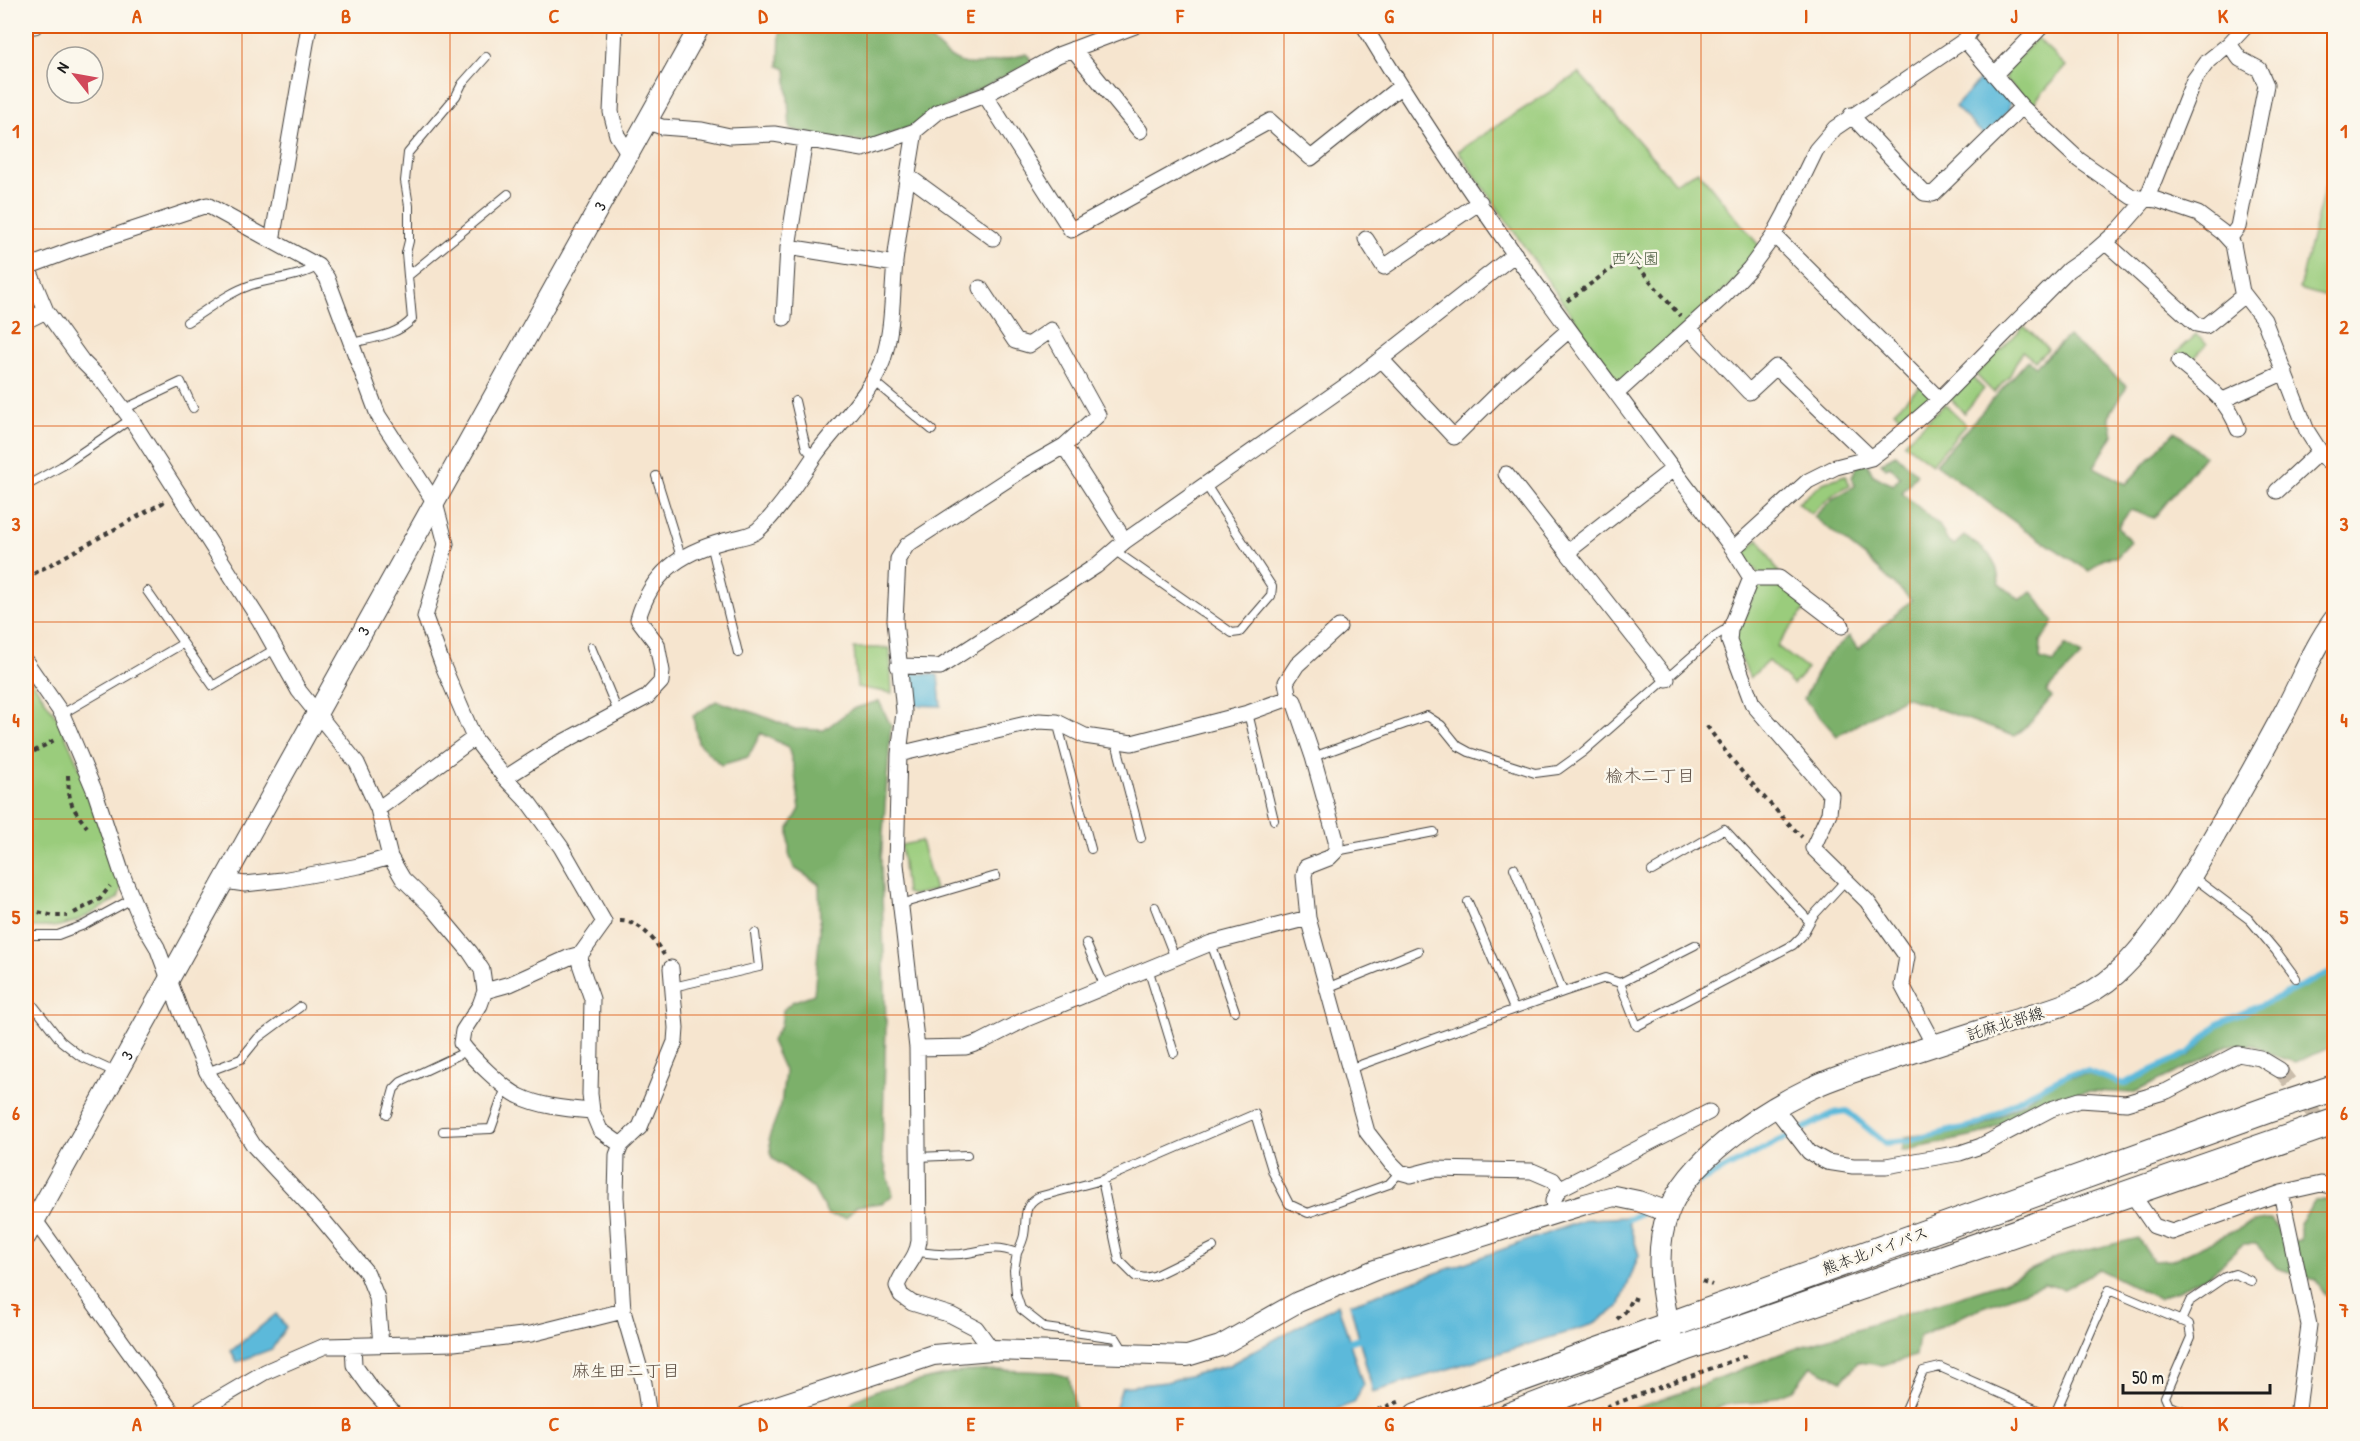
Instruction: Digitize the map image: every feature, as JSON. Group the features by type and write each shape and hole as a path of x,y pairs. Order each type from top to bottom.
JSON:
{"highway":[{"name":"熊本北バイパス","path":"1417,1416 1933,1229 2329,1089"},
{"name":"熊本北バイパス","path":"1509,1416 1674,1352 2333,1123"}],"main road":[{"name":"託麻北部線","path":"1674,1352 1659,1264 1662,1236 1668,1212 1696,1168 1712,1151 1808,1090 1934,1045 2056,1008 2098,987 2115,975 2142,946 2191,876 2263,753 2334,620"}],"street":[{"path":"28,26 34,26"},
{"path":"272,241 309,26"},
{"path":"615,26 611,112 617,135 629,154"},
{"name":"3","path":"28,1221 170,980 700,26"},
{"path":"648,122 662,127 702,130 730,136 774,134 863,149 915,131 938,112 985,95 1058,55 1135,26"},
{"path":"1364,26 1401,86 1515,254 1733,549 1751,578"},
{"path":"1617,393 1688,326 1724,296 1750,268 1774,235 1816,150 1835,128 1965,40 1973,26"},
{"path":"1994,75 2042,26"},
{"path":"1733,549 1808,481 1836,467 1871,458 1939,399 2068,270 2105,242 2147,198 2194,80 2208,62 2246,26"},
{"path":"1965,40 2022,107 2079,160 2132,197 2147,198 2198,214 2234,244 2237,275 2244,295 2264,320 2307,431 2334,468"},
{"path":"2229,44 2240,59 2259,69 2266,85 2238,227 2229,239"},
{"path":"1073,49 1140,131"},
{"path":"985,95 1071,230 1270,121 1311,158 1401,86"},
{"path":"1851,115 1924,193 1933,194 2022,107"},
{"path":"505,778 552,748 647,697 661,682 662,671 657,644 638,619 643,602 665,570 681,557 711,544 756,533 801,478 872,380 885,353 894,296 895,264 915,131"},
{"path":"784,318 788,247 805,140"},
{"path":"908,176 993,238"},
{"path":"1366,239 1384,267 1480,202"},
{"path":"592,1112 549,1105 519,1096 506,1087 460,1043 463,1031 480,1005 485,991 482,970 433,908 403,879 390,857 378,809 357,763 299,691 260,621 128,414 104,383 82,361 46,311 26,265 207,205 318,266 327,278 378,415 435,503 446,544 425,617 443,666 474,738 505,778 529,803 561,847 604,922 581,954 579,964 592,999 590,1094 592,1112 600,1130 621,1145"},
{"path":"1774,235 1939,399"},
{"path":"2105,242 2196,324 2206,326 2244,295"},
{"path":"788,247 895,264"},
{"path":"898,666 940,667 1096,566 1119,545 1381,359 1515,254"},
{"path":"980,288 1015,341 1029,345 1051,330 1098,415 1064,446 1022,470 907,545 897,559 895,620 904,712 899,754 896,864 917,1048 918,1252 902,1273 897,1286 901,1295 912,1303 951,1315 976,1328 992,1350"},
{"path":"26,321 46,311"},
{"path":"1688,326 1749,392 1776,367 1871,458"},
{"path":"1381,359 1454,437 1512,380 1569,330"},
{"path":"2179,362 2223,400 2234,415 2238,429"},
{"path":"2223,400 2285,372"},
{"path":"1064,446 1119,545"},
{"path":"2277,491 2320,451"},
{"path":"1567,552 1673,469"},
{"path":"1506,474 1666,679"},
{"path":"1751,578 1779,578 1842,626"},
{"path":"1751,578 1729,641 1752,703 1831,795 1829,813 1813,848 1867,901 1907,957 1902,985 1934,1045"},
{"path":"1339,627 1297,665 1286,682 1289,698 1294,702 1313,757 1336,840 1336,850 1329,858 1306,867 1304,876 1308,918 1329,987 1367,1132 1400,1172 1411,1175 1434,1169 1532,1171 1553,1180 1559,1189"},
{"path":"26,662 62,714 95,792 132,899 170,980 207,1072 254,1146 322,1219 367,1273 377,1298 381,1345"},
{"path":"899,754 1039,721 1056,723 1085,736 1132,743 1248,713 1289,698"},
{"path":"378,809 474,738"},
{"path":"225,881 245,884 282,880 359,866 390,857"},
{"path":"917,1048 966,1047 981,1042 1026,1018 1211,943 1308,918"},
{"path":"485,991 510,984 581,954"},
{"path":"649,1416 644,1383 623,1311 616,1197 617,1155 621,1145 640,1127 675,1042 670,968"},
{"path":"1776,1109 1809,1152 1827,1162 1853,1166 1886,1166 1960,1154 1982,1146 2051,1109 2080,1101 2126,1103 2167,1091 2238,1054 2260,1058 2280,1070"},
{"path":"1555,1213 1553,1201 1559,1189 1709,1112"},
{"path":"2132,1194 2154,1226 2172,1232 2281,1193 2321,1184 2334,1187"},
{"path":"2281,1193 2309,1325 2297,1416"},
{"path":"759,1414 933,1355 992,1350 1187,1356 1220,1346 1298,1302 1375,1270 1555,1213 1614,1196 1638,1201 1668,1212"},
{"path":"28,1221 46,1238 175,1416"},
{"path":"190,1416 265,1372 325,1346 454,1343 531,1334 623,1311"},
{"path":"353,1345 354,1365 396,1416"}],"lane":[{"path":"352,343 400,330 412,319 406,254 409,241 409,206 405,181 408,153 486,57"},
{"path":"408,276 508,194"},
{"path":"187,322 218,300 242,289 310,271 318,266"},
{"path":"872,380 932,430"},
{"path":"26,486 62,466 128,414 181,382 193,408"},
{"path":"795,401 806,448 814,457"},
{"path":"656,476 681,557"},
{"path":"1119,545 1232,633 1240,632 1271,596 1272,587 1206,485"},
{"path":"711,544 738,653"},
{"path":"147,591 213,686 275,649"},
{"path":"1313,757 1427,716 1442,725 1458,746 1469,752 1535,773 1558,770 1571,762 1715,636 1723,631 1731,630"},
{"path":"62,714 182,644"},
{"path":"591,647 618,712"},
{"path":"1248,713 1274,820"},
{"path":"1056,723 1091,849"},
{"path":"1116,742 1141,838"},
{"path":"1652,871 1724,829 1809,921"},
{"path":"1336,850 1434,832"},
{"path":"1514,868 1563,992"},
{"path":"901,904 996,876"},
{"path":"2191,876 2250,920 2296,978"},
{"path":"1620,982 1638,1026 1793,945 1802,936 1809,921 1845,881"},
{"path":"26,934 58,935 84,926 132,899"},
{"path":"1468,902 1514,1009"},
{"path":"1155,907 1175,958"},
{"path":"673,987 759,967 755,933"},
{"path":"1086,943 1105,987"},
{"path":"1211,943 1235,1011"},
{"path":"1349,1069 1605,978 1620,982 1695,945"},
{"path":"1329,987 1418,951"},
{"path":"1148,968 1174,1053"},
{"path":"26,996 61,1041 80,1056 117,1072"},
{"path":"207,1072 241,1059 258,1038 300,1007"},
{"path":"387,1114 394,1089 401,1082 467,1051"},
{"path":"443,1131 491,1129 506,1087"},
{"path":"1126,1355 1116,1338 1045,1328 1021,1310 1016,1294 1014,1270 1017,1253 1024,1236 1026,1208 1030,1201 1102,1180 1255,1114 1273,1173 1289,1204 1308,1213 1389,1184 1400,1172"},
{"path":"917,1157 967,1155"},
{"path":"1102,1180 1119,1260 1135,1276 1144,1278 1154,1276 1213,1247"},
{"path":"918,1252 961,1254 996,1247 1017,1253"},
{"path":"2181,1321 2190,1301 2225,1277 2235,1274 2251,1281"},
{"path":"1903,1416 1923,1371 1940,1367 2053,1416 2109,1290 2189,1324 2191,1337 2165,1397 2169,1406 2198,1416"}],"path":[{"path":"1562,306 1629,256 1688,326"},
{"path":"26,578 178,495"},
{"path":"1707,726 1724,750 1773,808 1813,848"},
{"path":"26,756 58,738 62,747"},
{"path":"68,767 70,804 89,830"},
{"path":"30,910 54,916 68,916 105,895 110,885 110,878"},
{"path":"604,922 627,921 644,930 659,946 670,968"},
{"path":"1581,1416 1748,1355"}],"green space":[{"path":"780,26 918,26 945,53 965,64 989,62 1026,54 1030,58 1029,64 967,95 912,127 870,142 826,138 790,129 786,69 779,66"},
{"path":"2037,38 2066,66 2031,106 2006,80 2006,71"},
{"name":"西公園","path":"1579,73 1675,183 1698,171 1761,248 1742,274 1623,382 1616,379 1458,151"},
{"path":"2334,150 2334,299 2299,289"},
{"path":"2024,326 2048,349 2035,361 2022,351 2010,375 1994,393 1976,375"},
{"path":"2196,335 2207,344 2189,364 2176,353"},
{"path":"2068,336 2127,386 2109,416 2113,435 2094,467 2126,484 2175,431 2204,456 2154,518 2130,510 2118,527 2131,542 2117,557 2104,558 2089,571 2024,529 1936,464 2028,360 2036,366"},
{"path":"1972,377 1984,389 1964,413 1951,399"},
{"path":"1920,386 1933,398 1906,422 1894,411"},
{"path":"1945,404 1966,424 1932,464 1904,443"},
{"path":"1896,454 1917,474 1902,493 1939,525 1948,542 1954,545 1964,536 1978,546 1993,560 1999,583 2020,600 2032,591 2054,622 2041,641 2040,659 2054,663 2065,645 2082,655 2046,692 2052,697 2029,724 2014,736 1905,697 1837,736 1804,699 1824,659 1849,636 1858,649 1911,600 1865,557 1814,517 1832,499 1855,486 1852,477 1857,466 1867,463 1873,475 1893,485 1900,477 1890,466 1886,468 1881,463"},
{"path":"1845,475 1850,485 1835,493 1811,514 1798,503 1823,483"},
{"path":"1759,539 1779,573 1809,604 1777,646 1807,669 1793,685 1768,661 1750,678 1733,642 1735,632 1751,602 1758,573 1746,559 1745,552"},
{"path":"854,648 890,648 892,693 857,687"},
{"path":"26,672 58,719 90,791 122,887 118,898 95,912 75,922 53,927 26,926"},
{"path":"716,701 795,729 824,730 852,709 879,701 891,726 881,860 886,1025 882,1155 893,1195 882,1203 857,1206 846,1218 828,1215 813,1188 772,1158 769,1137 781,1105 785,1073 771,1041 781,1026 783,1010 792,1002 814,994 820,931 819,884 794,868 789,854 789,828 800,809 794,768 788,747 761,733 748,757 721,765 698,743 693,716"},
{"path":"921,841 935,890 913,895 906,893 901,845"},
{"path":"2334,972 2334,1046 2296,1062 2278,1057 2253,1045 2227,1045 2208,1057 2133,1093 2092,1091 2056,1095 1980,1135 1902,1151 1905,1137 1979,1128 2023,1103 2057,1078 2087,1074 2123,1083 2191,1055 2219,1025"},
{"path":"2328,1200 2334,1203 2334,1297 2326,1296 2315,1280 2277,1268 2256,1244 2243,1244 2210,1275 2159,1299 2099,1269 2064,1289 2044,1284 1973,1311 1919,1337 1916,1356 1882,1365 1858,1362 1842,1381 1811,1366 1793,1390 1762,1402 1726,1404 1706,1415 1611,1416 1686,1391 1785,1352 2004,1282 2055,1258 2138,1238 2153,1261 2172,1260 2253,1222 2271,1219 2287,1242 2300,1240 2300,1223 2315,1201"},
{"path":"964,1371 1049,1372 1069,1377 1076,1415 944,1416 930,1413 915,1416 843,1415 855,1400 877,1390"}],"water":[{"path":"1985,74 2010,101 2009,110 1985,136 1955,107"},
{"path":"907,672 938,675 941,706 911,705"},
{"path":"1627,1217 1639,1255 1619,1307 1591,1325 1373,1392 1350,1304 1587,1219"},
{"path":"1338,1304 1363,1385 1354,1403 1320,1415 1113,1415 1122,1387 1166,1382 1229,1365"},
{"path":"276,1314 286,1327 272,1349 237,1362 231,1351"}],"waterway":[{"path":"1693,1185 1834,1113 1847,1111 1885,1143 1907,1141 1980,1124 2028,1094 2071,1073 2088,1071 2123,1084 2189,1053 2218,1024 2334,970"},
{"path":"1622,1223 1647,1209"},
{"path":"1343,1344 1365,1337"}],"tunnel":[{"path":"2280,1070 2334,1140"}],"district":[{"name":"楡木二丁目","path":"1650,776"},
{"name":"麻生田二丁目","path":"626,1371"}]}
